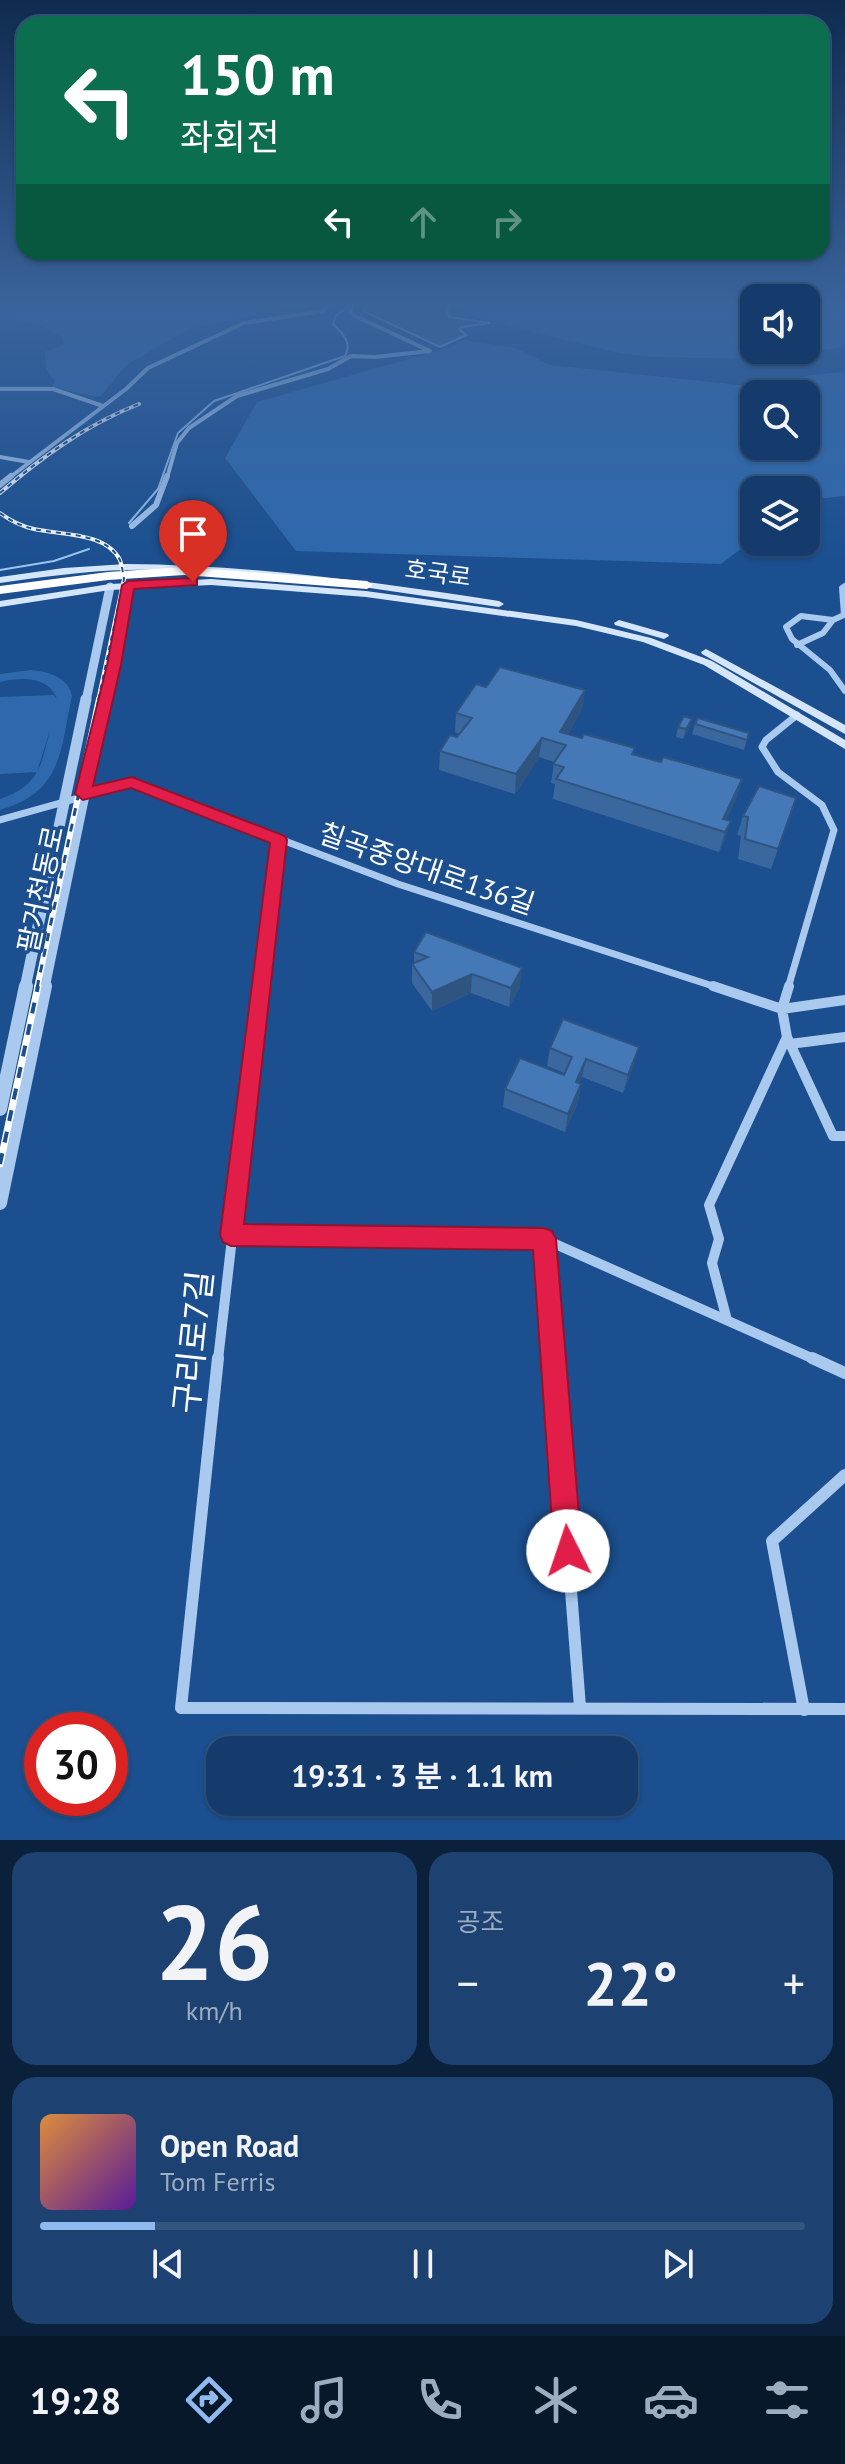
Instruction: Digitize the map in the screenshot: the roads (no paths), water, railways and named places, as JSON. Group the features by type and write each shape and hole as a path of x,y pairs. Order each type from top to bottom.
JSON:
{"highway":[{"path":"0,592 162,578 366,590"}],"main road":[{"name":"호국로","path":"0,580 82,568 157,564 308,575 366,590 610,630 680,651 708,663 845,745"},
{"name":"호국로","path":"0,604 110,587 174,582 366,590 593,617 641,628 699,648 845,729"}],"street":[{"path":"58,391 103,406"},
{"path":"0,485 121,391"},
{"path":"132,526 156,505 163,492 177,443 189,428 221,405 254,391"},
{"path":"0,457 29,462"},
{"name":"팔거천동로","path":"0,1203 83,794 114,665 128,585"},
{"path":"797,645 823,633 844,615 842,588 845,586"},
{"name":"팔거천동로","path":"0,1109 110,587"},
{"path":"839,619 809,616 789,621 786,627 797,645 830,670 845,691"},
{"path":"797,715 766,740 762,747 764,757 776,770 822,803 834,830 782,1009 789,1040 833,1136 845,1136"},
{"name":"칠곡중앙대로136길","path":"0,820 83,794 132,783 398,884 782,1009 845,1000"},
{"name":"구리로7길","path":"279,840 231,1235 181,1708 580,1707"},
{"path":"789,1040 845,1037"},
{"path":"727,1320 712,1263 719,1239 709,1205 789,1040"},
{"path":"231,1235 544,1239 845,1373"},
{"path":"544,1239 580,1707 845,1709"},
{"path":"804,1710 772,1541 845,1475"}],"waterway":[{"path":"129,523 158,489 178,433 214,401 243,391"},
{"path":"0,570 54,561 89,549"}],"railway":[{"path":"0,493 66,442 139,404"},
{"path":"0,513 29,528 93,539 104,544 120,560 124,579 98,701"},
{"path":"37,988 99,699"},
{"path":"0,1164 38,986"}]}
